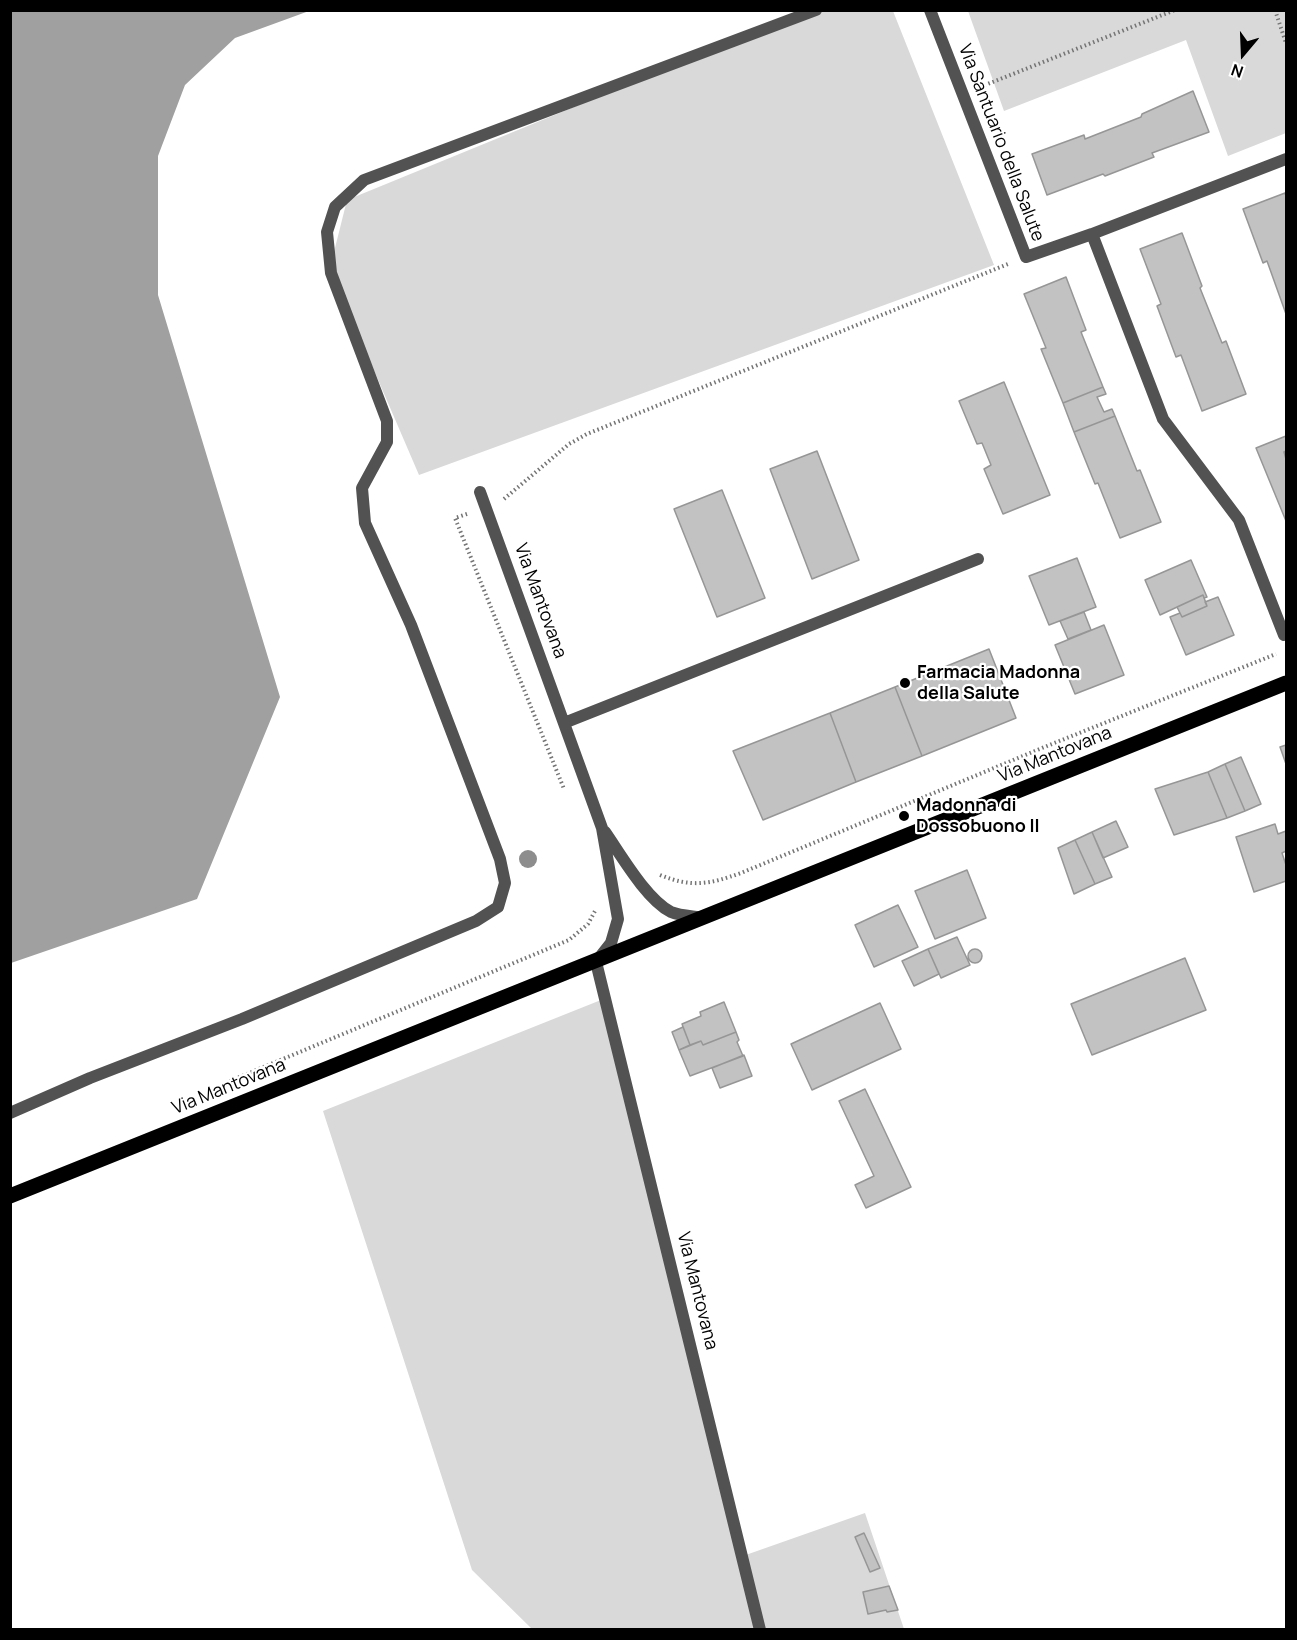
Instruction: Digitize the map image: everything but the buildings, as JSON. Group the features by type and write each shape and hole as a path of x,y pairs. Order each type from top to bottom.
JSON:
{"main road":[{"name":"Via Mantovana","path":"10,1196 1287,683"}],"street":[{"path":"10,1113 90,1078 242,1019 476,921 498,907 505,883 500,859 411,625 365,523 362,488 387,442 387,421 331,273 327,232 335,207 364,180 816,10"},
{"name":"Via Santuario della Salute","path":"930,10 1026,257 1287,159"},
{"path":"1092,234 1163,419 1239,520 1284,635"},
{"name":"Via Mantovana","path":"480,492 602,828 618,919 611,943 596,962 760,1629"},
{"path":"564,723 978,559"},
{"name":"Via Mantovana","path":"602,828 636,877 659,904 674,913 704,918"}],"path":[{"path":"962,94 1175,10"},
{"path":"1275,10 1287,43"},
{"path":"554,457 569,444 587,434 1026,257"},
{"path":"654,871 669,878 693,884 727,878 1276,654"},
{"path":"226,1083 569,940 588,924"}],"shaded area":[{"path":"811,10 893,11 994,265 419,475 330,268 347,200"},
{"path":"10,11 309,11 235,38 185,85 158,156 158,295 280,697 197,899 11,963"},
{"path":"968,11 1286,11 1286,133 1228,156 1186,40 1004,111"},
{"path":"601,1000 740,1557 865,1513 904,1629 532,1629 472,1570 323,1111"}],"place":[{"name":"Farmacia Madonna della Salute","path":"905,683"},
{"name":"Madonna di Dossobuono II","path":"904,816"}]}
